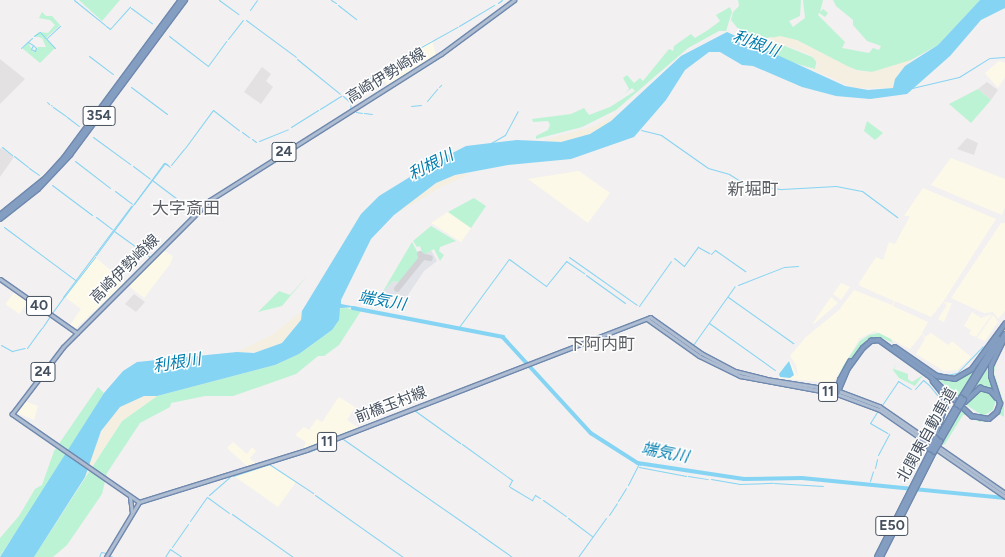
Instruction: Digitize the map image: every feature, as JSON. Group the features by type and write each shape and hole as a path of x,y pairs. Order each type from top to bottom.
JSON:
{"highway":[{"name":"354","path":"0,215 46,178 64,158 181,0"},
{"name":"354","path":"0,219 38,189 70,155 185,0"},
{"path":"997,344 1005,326"},
{"path":"923,370 941,377 958,378 972,370 991,352 1005,334"},
{"path":"838,392 845,369 870,339 884,340 944,388 972,416 986,420 994,416 1000,407 990,374 991,352 1005,337"},
{"name":"北関東自動車道","path":"932,450 991,352"},
{"path":"923,370 976,416 990,416 998,404 994,393 983,388 975,390 963,400"},
{"path":"914,485 937,440 944,416 945,402 940,389 923,370"},
{"name":"北関東自動車道","path":"881,557 914,485"},
{"name":"北関東自動車道","path":"877,557 914,485"}],"main road":[{"name":"高崎伊勢崎線","path":"139,502 12,414 77,333 210,200 441,54 514,0"},
{"name":"40","path":"0,279 77,333"},
{"name":"前橋玉村線","path":"139,502 306,450 649,318 699,356 734,373 756,381 838,392 882,407 1005,493"},
{"name":"前橋玉村線","path":"838,392 880,410 1005,497"},
{"path":"129,495 133,506 129,520"},
{"path":"106,557 139,502"}],"shaded area":[{"path":"432,40 436,56 415,69 404,57"},
{"path":"403,58 412,71 389,85 386,84 379,73"},
{"path":"0,59 25,79 0,104"},
{"path":"999,61 1005,63 1005,77 998,88 985,73"},
{"path":"262,67 271,74 266,81 273,87 261,104 244,92"},
{"path":"987,82 998,90 991,100 978,89"},
{"path":"967,138 978,143 974,155 957,149"},
{"path":"1,148 14,157 0,177 0,149"},
{"path":"951,158 1005,179 1005,207 1002,215 931,185"},
{"path":"579,171 610,193 588,223 528,179"},
{"path":"923,188 996,219 943,302 931,317 895,301 893,306 928,322 922,333 925,337 931,333 948,345 952,341 971,357 957,370 944,371 916,354 925,339 922,334 910,349 875,331 860,338 833,383 778,378 789,360 798,377 796,365 790,356 806,337 839,310 854,290 892,305 894,301 860,286 859,283 876,257 883,260 889,242 895,244 910,216 904,216"},
{"path":"448,212 471,228 461,242 431,223"},
{"path":"1001,223 1005,223 1005,311 998,319 993,312 984,313 951,298"},
{"path":"162,250 173,256 170,264 144,298 130,287 133,279"},
{"path":"431,250 437,261 424,271 406,298 382,293 393,281 399,282 414,261"},
{"path":"95,257 125,282 76,328 70,325 81,309 65,297"},
{"path":"841,283 850,287 841,300 833,294"},
{"path":"15,291 29,301 19,314 6,304"},
{"path":"134,294 145,302 136,312 125,304"},
{"path":"831,297 838,303 814,324 813,323"},
{"path":"943,302 952,303 944,322 938,319 947,305"},
{"path":"972,312 981,318 992,314 976,337 969,334 971,330 964,326"},
{"path":"993,315 998,322 985,341 977,338"},
{"path":"339,397 355,407 347,420 359,428 303,449 306,442 295,435 304,427 309,430 317,419 322,422"},
{"path":"25,401 38,406 34,420 17,413"},
{"path":"233,442 247,454 252,447 256,451 250,458 256,464 248,467 227,448"},
{"path":"270,465 296,482 278,507 234,476"}],"green space":[{"path":"79,0 120,0 102,21"},
{"path":"738,0 801,0 800,16 789,21 793,27 805,18 803,0 823,0 820,12 823,9 828,13 825,17 819,13 818,15 845,42 842,48 869,53 873,48 879,50 881,46 867,41 853,25 853,20 836,6 833,0 980,0 938,45 902,65 872,72 857,70 771,37 757,41 743,35 731,20 733,12 739,6"},
{"path":"730,7 732,12 726,31 719,31 688,48 616,110 582,127 536,139 536,136 548,130 550,125 548,121 533,122 532,119 571,114 584,108 589,115 610,107 635,91 632,88 625,93 629,89 623,78 627,75 634,83 640,78 643,81 669,49 673,51 674,46 691,34 695,38 708,30 720,21 716,15"},
{"path":"42,12 46,16 52,16 60,25 46,38 44,36 55,48 40,63 22,48 28,42 33,52 38,47 46,47 42,38 34,36 39,32 48,33 55,25 50,20 39,18"},
{"path":"780,44 817,59 815,69 787,61 761,46"},
{"path":"978,89 991,100 971,123 949,104"},
{"path":"867,121 883,133 875,140 864,131"},
{"path":"474,198 486,206 471,228 448,212"},
{"path":"431,226 456,241 440,247 439,251 444,255 440,261 434,249 423,255 420,246 417,247 413,241"},
{"path":"412,242 420,257 399,282 393,281 382,293"},
{"path":"307,276 282,306 258,312 279,291 290,295"},
{"path":"341,307 361,311 339,345 324,356 318,356 296,374 233,396 205,396 171,403 170,407 140,423 107,473 102,494 67,545 53,557 34,557 122,421 157,396 275,365 299,354 332,330"},
{"path":"879,333 891,339 893,343 880,337 867,339 843,369 835,384 843,366 860,341 869,335"},
{"path":"998,353 994,373 1004,404 1004,417 999,414 991,420 980,422 963,415 945,444 942,445 962,409 979,421 990,419 998,412 1001,400 992,373"},
{"path":"993,357 989,377 997,394 986,386 971,392"},
{"path":"982,360 959,397 936,377 952,380 961,378"},
{"path":"897,362 894,369 908,374 908,379 912,382 923,375 915,386 899,378 893,370"},
{"path":"98,387 104,393 44,491 0,556 0,538 19,516 35,489 42,485 54,451"},
{"path":"980,389 988,390 996,400 993,410 983,416 965,404"}],"sand":[{"path":"780,36 797,40 857,71 872,72 914,59 898,73 893,88 855,88 807,67 815,69 818,64 811,55 789,46 761,46 757,41"},
{"path":"619,112 602,128 590,134 561,142 544,140 595,126"},
{"path":"471,174 443,186 394,215 436,183 455,175"},
{"path":"302,311 301,320 282,343 266,351 237,352 272,335"},
{"path":"144,396 157,396 122,421 85,477 92,454 109,417 120,407"}],"water":[{"name":"利根川","path":"980,0 1005,0 1005,8 981,20 950,56 907,94 870,99 836,96 802,87 753,66 742,65 720,52 709,52 685,70 666,100 634,137 571,159 508,165 455,175 436,183 394,215 371,239 341,300 341,304 357,307 340,308 339,320 332,330 299,354 275,365 157,396 144,396 120,407 101,431 85,477 34,557 0,557 104,393 123,371 137,362 237,352 254,353 282,343 301,320 302,311 361,214 379,196 431,164 466,146 517,140 561,142 590,134 611,121 681,56 727,32 845,86 868,90 893,88 895,79 905,66 938,45"},
{"path":"789,361 794,375 790,378 780,377 779,374"}],"waterway":[{"path":"74,0 105,25"},
{"path":"219,0 238,14"},
{"path":"250,10 257,0"},
{"path":"331,0 336,3"},
{"path":"498,3 502,0"},
{"path":"338,5 356,19"},
{"path":"459,26 494,5"},
{"path":"106,26 110,29 130,7"},
{"path":"131,8 152,23"},
{"path":"228,39 243,20"},
{"path":"246,20 296,57"},
{"path":"47,38 60,26"},
{"path":"405,56 457,27"},
{"path":"34,36 40,32 55,48"},
{"path":"169,36 208,66 226,41"},
{"path":"21,48 32,38"},
{"path":"28,42 33,45 36,48 35,51 31,49 33,45"},
{"path":"89,56 113,74"},
{"path":"912,88 959,77 990,58 1005,57"},
{"path":"370,78 402,58"},
{"path":"297,59 340,94"},
{"path":"351,90 367,80"},
{"path":"131,87 167,114"},
{"path":"427,101 437,89"},
{"path":"320,109 341,96"},
{"path":"343,96 351,103 350,109"},
{"path":"411,106 421,105"},
{"path":"53,107 66,116"},
{"path":"185,148 213,110 239,130"},
{"path":"291,127 318,110"},
{"path":"491,143 505,135 518,111"},
{"path":"356,112 362,113"},
{"path":"364,113 372,114"},
{"path":"67,117 79,126"},
{"path":"259,141 288,129"},
{"path":"641,130 661,135 708,168 729,174 745,184 782,189 836,186 862,191 897,217"},
{"path":"242,132 249,137"},
{"path":"93,137 130,164"},
{"path":"252,139 256,142"},
{"path":"2,147 12,155"},
{"path":"171,165 184,149"},
{"path":"14,156 28,167"},
{"path":"75,161 110,188"},
{"path":"133,205 164,163 168,165"},
{"path":"134,204 165,163 170,167"},
{"path":"133,166 150,179"},
{"path":"29,168 39,175"},
{"path":"152,180 185,205"},
{"path":"52,185 92,215"},
{"path":"115,191 132,204"},
{"path":"63,297 131,206"},
{"path":"96,255 132,206"},
{"path":"96,217 112,229"},
{"path":"4,227 75,280"},
{"path":"114,231 150,257 171,236"},
{"path":"674,258 684,266 698,247 709,253"},
{"path":"711,254 715,250 745,271"},
{"path":"64,297 95,257"},
{"path":"569,257 637,305"},
{"path":"459,327 509,259 546,286 566,261 584,273"},
{"path":"639,306 671,261"},
{"path":"738,285 784,267 798,266"},
{"path":"586,275 625,303"},
{"path":"693,345 735,286"},
{"path":"728,297 793,343"},
{"path":"52,313 63,298"},
{"name":"端気川","path":"353,308 503,337 591,433 638,463 744,479 802,478 1005,498"},
{"path":"42,328 50,316"},
{"path":"709,323 775,370"},
{"path":"27,348 41,329"},
{"path":"1,345 12,351 25,348"},
{"path":"930,370 946,375 957,373 983,346"},
{"path":"915,389 923,380 929,385 938,396 939,410"},
{"path":"882,405 898,381 911,389"},
{"path":"380,424 414,410 460,443"},
{"path":"877,412 870,423 887,433"},
{"path":"929,437 941,412"},
{"path":"308,452 375,425"},
{"path":"878,455 889,434"},
{"path":"343,439 477,532"},
{"path":"462,444 512,480 509,486"},
{"path":"920,456 925,446"},
{"path":"272,463 306,452"},
{"path":"875,468 877,459"},
{"path":"908,480 917,462"},
{"path":"628,485 639,463"},
{"path":"233,476 269,464 313,493"},
{"path":"639,467 686,476"},
{"path":"870,481 873,471"},
{"path":"688,476 708,479"},
{"path":"209,495 230,477"},
{"path":"711,479 739,484 773,483"},
{"path":"774,483 823,486"},
{"path":"510,487 532,500 535,495 540,498"},
{"path":"618,501 626,488"},
{"path":"315,495 403,557"},
{"path":"190,521 207,497 229,513"},
{"path":"543,500 566,516"},
{"path":"609,515 617,503"},
{"path":"232,514 293,557"},
{"path":"568,518 592,536"},
{"path":"578,557 606,518"},
{"path":"172,547 188,524"},
{"path":"478,533 512,557"},
{"path":"165,557 170,549 182,557"},
{"path":"99,557 101,552 106,553"}],"taxiway":[{"path":"397,289 422,258 420,254"},
{"path":"421,256 430,258"}],"district":[{"name":"新堀町","path":"753,190"},
{"name":"大字斎田","path":"186,209"},
{"name":"下阿内町","path":"601,345"}]}
